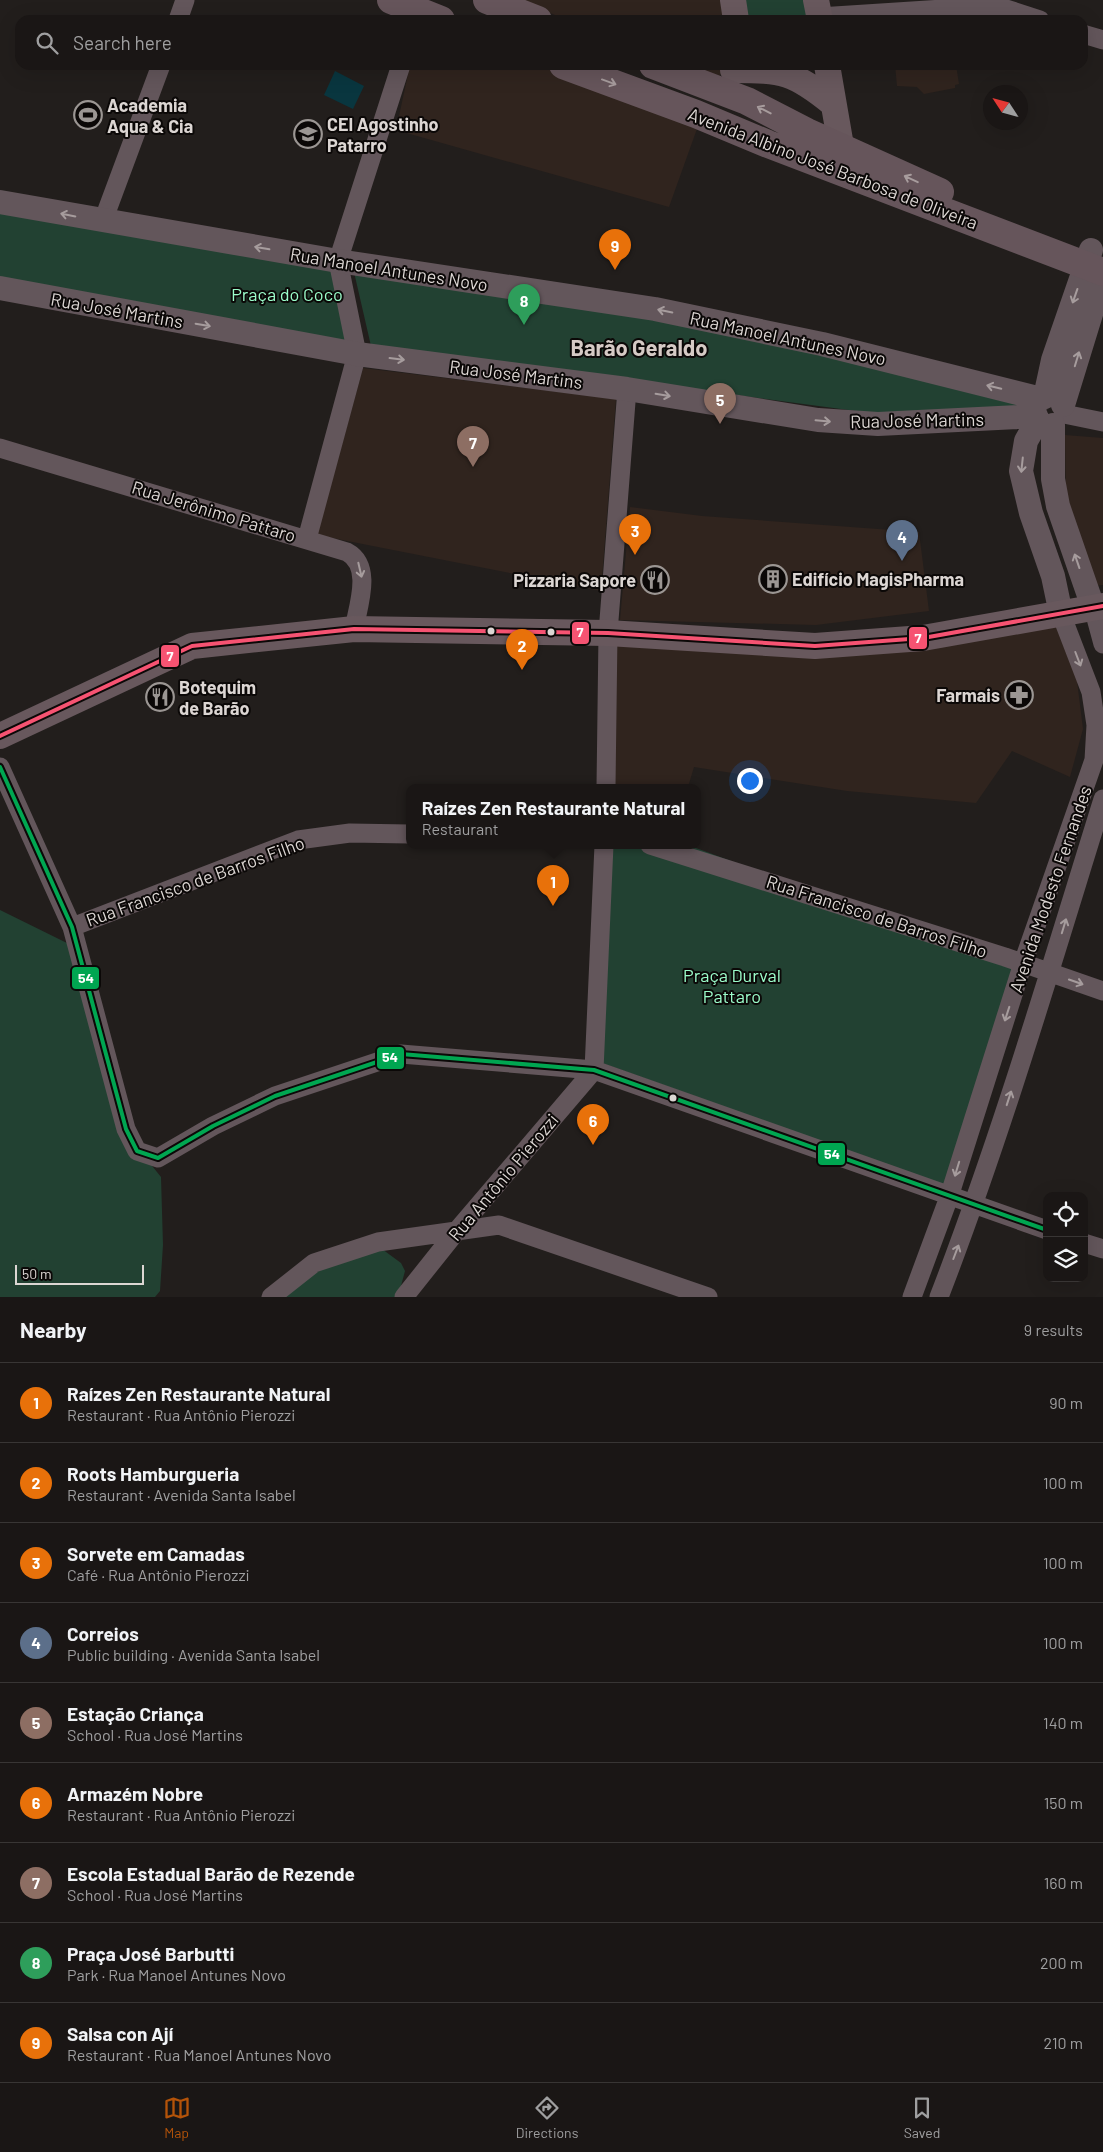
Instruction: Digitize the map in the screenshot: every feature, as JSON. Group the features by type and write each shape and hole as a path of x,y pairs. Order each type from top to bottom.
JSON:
{"main road":[{"path":"391,0 421,15"},
{"path":"487,0 525,15"},
{"name":"Avenida Albino José Barbosa de Oliveira","path":"577,70 709,119 768,144 1097,263"},
{"name":"Avenida Albino José Barbosa de Oliveira","path":"688,70 730,76 747,101 807,132 837,124 966,203 1097,263"},
{"path":"709,119 730,76 770,70 794,76 808,83 837,124"},
{"path":"828,70 837,124"},
{"path":"768,144 807,132"},
{"path":"0,736 192,646 354,629 608,633 815,646 923,638 1098,606"}],"street":[{"path":"180,15 185,0"},
{"path":"818,14 989,6 1000,7 1025,15"},
{"path":"1088,36 1103,40"},
{"path":"103,221 159,70"},
{"path":"307,539 357,354 338,262 398,70"},
{"name":"Rua Manoel Antunes Novo","path":"0,202 338,262 655,309 822,344 1048,411"},
{"name":"Avenida Modesto Fernandes","path":"1097,263 1053,360 1048,411 1058,506 1098,606 1103,644"},
{"name":"Rua José Martins","path":"0,288 357,354 627,389 818,420 878,424 1048,411 1103,422"},
{"path":"606,784 608,633 627,389"},
{"name":"Avenida Modesto Fernandes","path":"912,1297 949,1197 1024,963 1094,760 1097,692 1060,614 1053,576 1031,514 1021,471 1026,441 1048,411"},
{"name":"Rua Jerônimo Pattaro","path":"0,448 348,552 356,557 361,568 362,581 354,629"},
{"path":"0,767 72,927 126,1129 137,1151 158,1158 212,1126 274,1096 402,1054 594,1070 974,1206 1043,1229"},
{"name":"Avenida Modesto Fernandes","path":"939,1297 974,1206 1050,972 1103,799"},
{"name":"Rua Francisco de Barros Filho","path":"72,927 298,840 350,834 406,834"},
{"path":"594,1070 604,849"},
{"name":"Rua Francisco de Barros Filho","path":"663,849 1024,963 1103,990"},
{"name":"Rua Antônio Pierozzi","path":"404,1297 455,1232 594,1070"},
{"path":"271,1297 314,1263 378,1242 499,1225 708,1297"},
{"path":"1088,1244 1103,1249"}],"shaded area":[{"path":"519,0 733,0 734,15 555,15"},
{"path":"409,70 550,70 698,126 669,207 396,130"},
{"path":"688,70 722,70 718,82"},
{"path":"895,70 957,70 959,84 955,85 955,88 924,94 917,87 897,86"},
{"path":"363,368 616,399 601,591 317,535"},
{"path":"1065,435 1103,438 1103,585 1093,586 1066,506"},
{"path":"630,507 702,516 919,532 929,611 816,625 620,620"},
{"path":"1055,618 1077,681 1083,729 1070,777 1012,751 976,803 847,791 694,767 689,784 615,784 616,641 806,653"}],"green space":[{"path":"738,0 810,0 810,15 743,15"},
{"name":"Praça do Coco","path":"0,206 338,261 352,346 0,283"},
{"path":"354,272 572,305 824,351 1027,399 1026,410 871,413 371,346"},
{"name":"Praça Durval Pattaro","path":"611,849 699,849 1014,966 945,1186 602,1063"},
{"path":"0,910 73,946 124,1131 161,1177 163,1245 160,1291 155,1297 0,1297"},
{"path":"382,1249 401,1263 405,1271 398,1297 283,1297 319,1268"}],"water":[{"path":"335,71 364,86 353,109 324,95"}],"transit line":[{"name":"7","path":"0,736 192,646 354,629 608,633 815,646 923,638 1103,606"},
{"name":"54","path":"0,767 72,927 126,1129 137,1151 158,1158 213,1126 275,1096 401,1054 594,1070 1043,1229"}],"place":[{"name":"Academia Aqua & Cia","path":"88,115"},
{"name":"CEI Agostinho Patarro","path":"308,134"},
{"name":"Salsa con Ají","path":"615,270"},
{"name":"Praça José Barbutti","path":"524,325"},
{"name":"Estação Criança","path":"720,424"},
{"name":"Escola Estadual Barão de Rezende","path":"473,467"},
{"name":"Sorvete em Camadas","path":"635,555"},
{"name":"Correios","path":"902,561"},
{"name":"Edifício MagisPharma","path":"773,579"},
{"name":"Pizzaria Sapore","path":"655,580"},
{"name":"Roots Hamburgueria","path":"522,670"},
{"name":"Farmais","path":"1019,695"},
{"name":"Botequim de Barão","path":"160,697"},
{"name":"Raízes Zen Restaurante Natural","path":"553,906"},
{"name":"Armazém Nobre","path":"593,1145"}],"district":[{"name":"Barão Geraldo","path":"639,347"}]}
